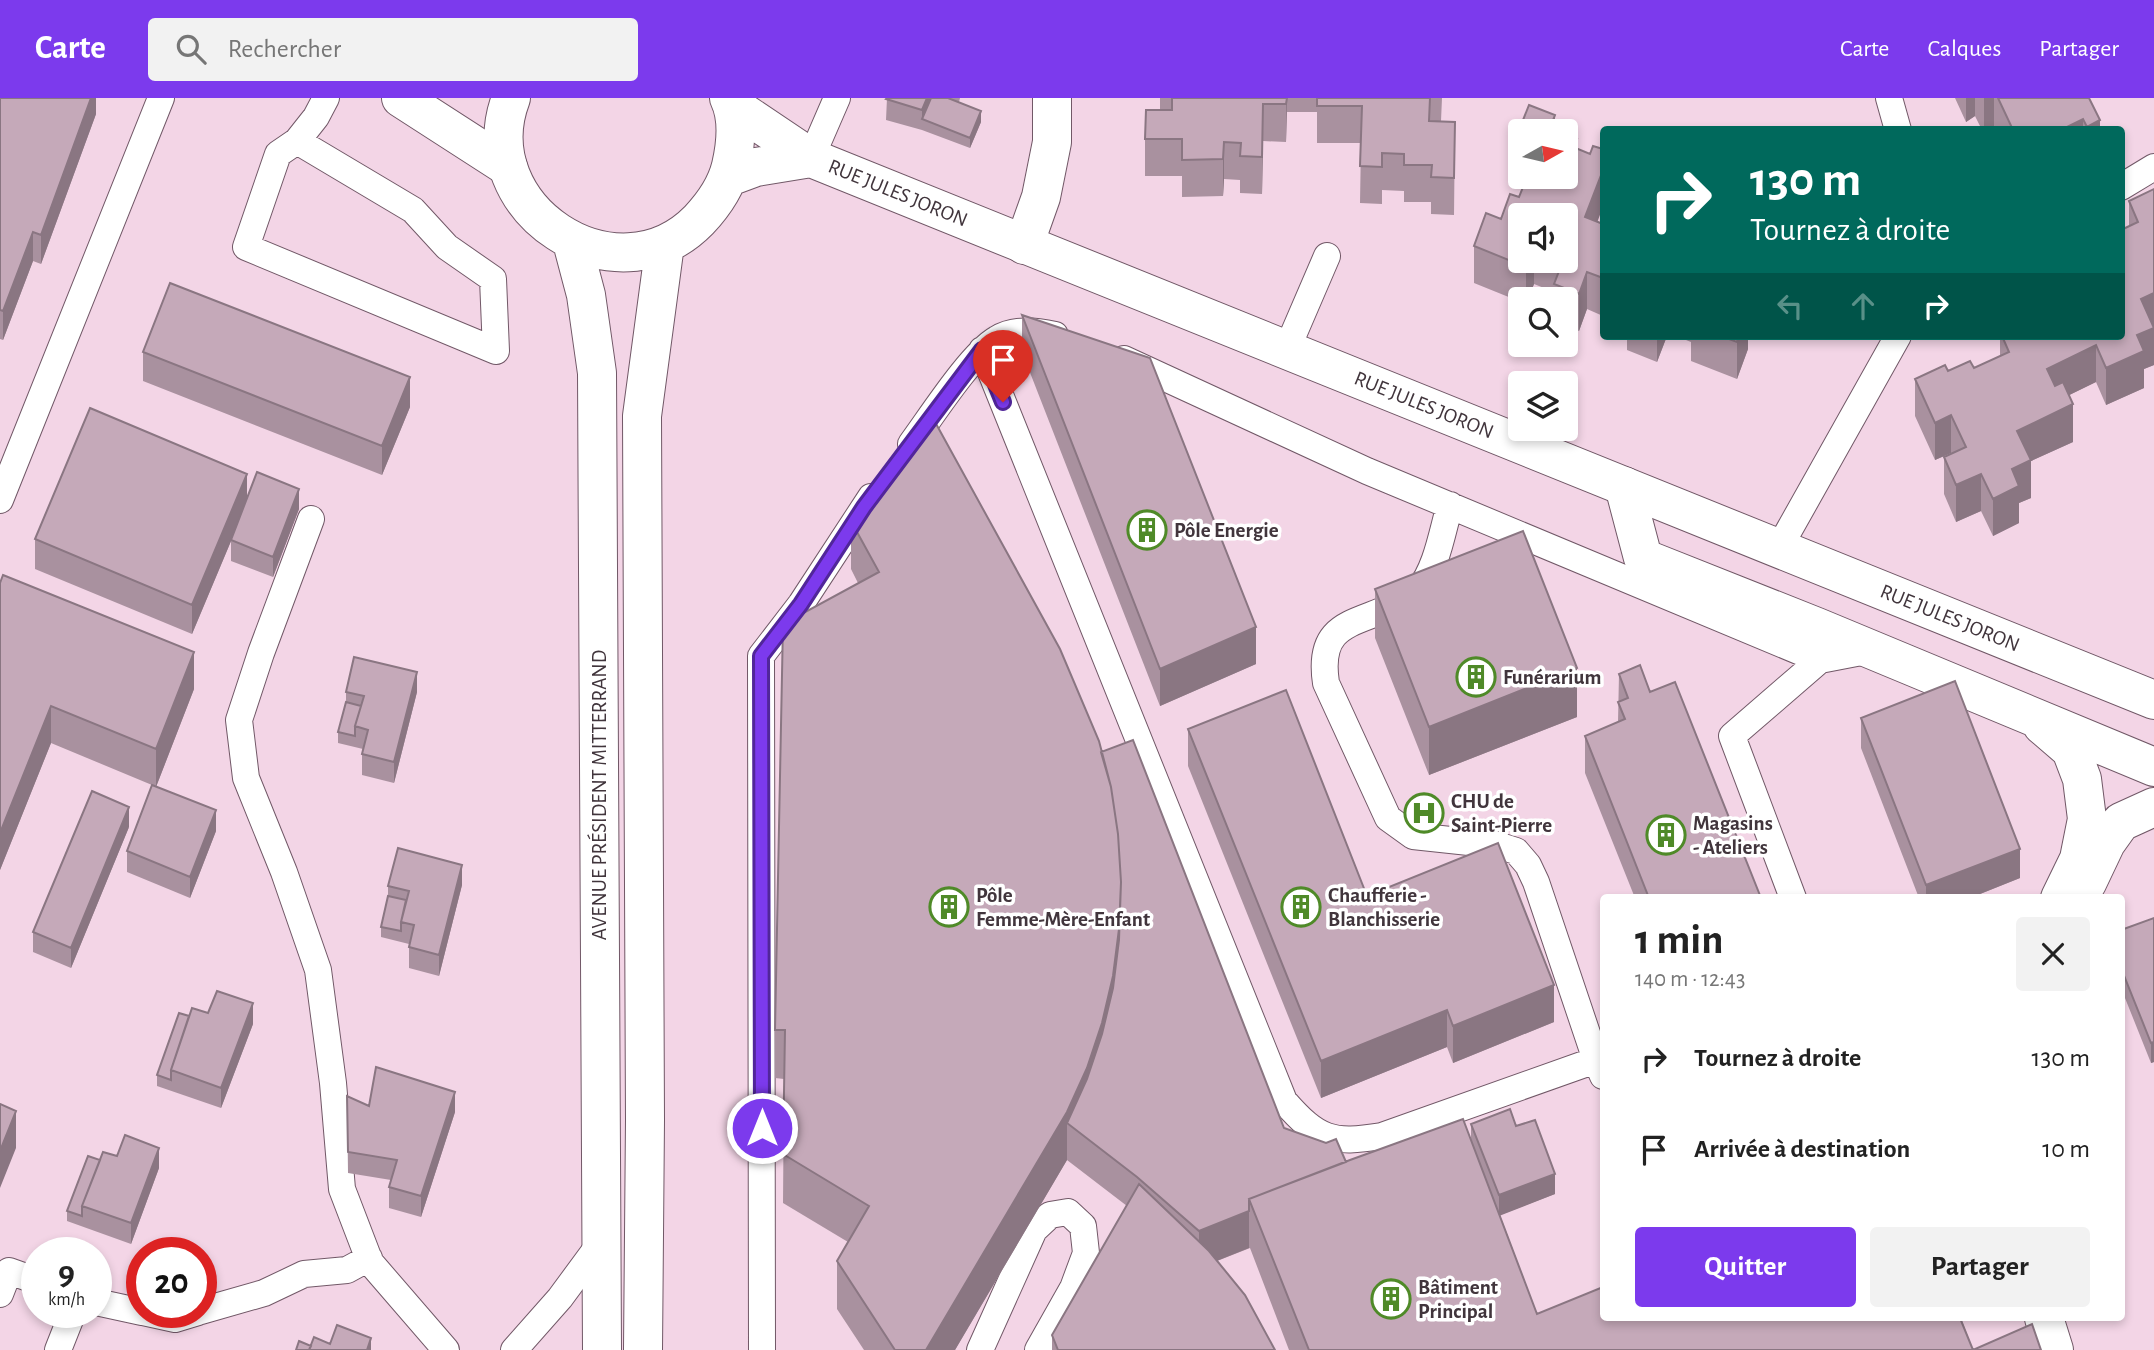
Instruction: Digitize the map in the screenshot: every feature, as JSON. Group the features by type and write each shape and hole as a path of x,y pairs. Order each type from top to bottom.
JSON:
{"street":[{"path":"401,98 508,167"},
{"path":"511,98 504,137 508,167 522,198 543,223 572,242 602,251 634,251 665,244 692,228 714,205 729,177 736,141 730,101"},
{"path":"1024,245 1041,197 1052,142 1052,98"},
{"name":"RUE JULES JORON","path":"730,101 811,158 2154,700"},
{"name":"RUE JULES JORON","path":"729,177 756,167 811,158"},
{"name":"AVENUE PRÉSIDENT MITTERRAND","path":"572,242 586,295 597,373 601,1350"},
{"path":"643,1350 645,1120 642,416 665,244"},
{"path":"1624,486 1643,558 2154,767"},
{"path":"2032,717 2071,750 2082,779 2087,819 2079,859 2062,894"},
{"path":"2083,894 2106,843 2122,822 2154,807"},
{"path":"2045,1321 2054,1350"}],"lane":[{"path":"0,500 161,98"},
{"path":"297,141 413,210 447,247 493,279 496,351 246,247 278,154 297,141 316,117 326,98"},
{"path":"811,158 837,98"},
{"path":"1889,98 1897,126"},
{"path":"2125,185 2154,167"},
{"path":"1287,349 1327,256"},
{"path":"762,1350 761,656 801,604 864,507 982,350 999,337 1030,330 1081,339"},
{"path":"1779,548 1896,340"},
{"path":"982,350 1284,1101 1302,1122 1324,1137 1354,1140 1382,1136 1600,1068 1528,865 1516,851 1497,845 1413,836 1388,818 1326,683 1323,666 1327,644 1338,629 1397,604 1417,592 1431,570 1450,505"},
{"path":"1106,351 1367,471 1820,660"},
{"path":"311,519 239,720 246,778 284,872 318,970 342,1189 369,1258 446,1350"},
{"path":"1791,894 1732,736 1820,660 1872,650"},
{"path":"980,1350 1034,1230 1049,1215 1068,1212 1083,1226 1086,1253 1073,1288 1038,1350"},
{"path":"514,1350 560,1298 602,1241"},
{"path":"217,1307 264,1293 304,1274 346,1270 369,1258"},
{"path":"0,1294 9,1271 21,1275"},
{"path":"58,1350 67,1328"}],"building":[{"path":"0,98 91,98 41,235 33,232 3,311 0,310"},
{"path":"887,98 927,98 922,110"},
{"path":"931,98 948,98 981,111 970,138 922,119"},
{"path":"1172,98 1287,98 1286,104 1263,104 1262,157 1240,156 1241,143 1224,142 1223,159 1182,160 1182,139 1145,139 1146,110 1172,110"},
{"path":"1317,98 1430,98 1429,121 1455,122 1454,178 1431,177 1432,165 1404,165 1404,154 1382,153 1382,167 1360,166 1362,106 1317,106"},
{"path":"1998,98 2089,98 2100,120 2089,126 2083,119 2069,126 2011,126"},
{"path":"1529,105 1555,115 1553,119 1523,119"},
{"path":"1593,146 1600,148 1600,178 1585,217 1600,223 1600,277 1587,272 1579,294 1578,287 1554,284 1558,273 1578,273 1578,203 1508,203 1508,260 1474,246 1486,213 1501,219 1510,194 1519,197 1522,189 1578,189 1578,149 1590,154"},
{"path":"2154,189 2154,293 2141,299 2154,328 2137,335 2144,351 2106,368 2096,345 2047,369 2055,386 2063,382 2073,404 2017,431 2031,460 2012,469 2019,486 1993,499 1981,474 1956,485 1944,457 1966,447 1951,415 1935,423 1915,379 1945,365 1948,371 1970,361 1974,368 2009,352 2004,340 2125,340 2125,228 2138,222 2129,201"},
{"path":"170,283 410,377 382,446 143,352"},
{"name":"Pôle Energie","path":"1022,315 1150,358 1256,627 1160,669"},
{"path":"90,408 247,474 192,605 35,539"},
{"name":"Pôle Femme-Mère-Enfant","path":"929,411 1060,649 1099,741 1111,787 1121,882 1113,976 1102,1023 1087,1068 1067,1112 926,1350 895,1350 837,1261 869,1206 783,1154 785,1030 775,1030 783,624 879,572 851,521"},
{"path":"257,472 299,489 273,557 231,540"},
{"name":"Funérarium","path":"1523,531 1577,668 1429,727 1375,589"},
{"path":"3,575 194,652 156,749 51,706 0,833 0,583"},
{"path":"354,657 417,672 394,762 362,754 368,730 355,726 364,696 346,692"},
{"name":"Magasins - Ateliers","path":"1640,665 1650,692 1675,682 1759,894 1647,894 1585,736 1625,719 1618,702 1628,698 1619,674"},
{"path":"1955,681 2020,849 1926,885 1861,718"},
{"name":"Chaufferie - Blanchisserie","path":"1286,690 1367,896 1498,843 1554,985 1453,1026 1447,1010 1321,1061 1188,729"},
{"path":"346,702 361,706 355,736 338,732"},
{"path":"1133,740 1284,1128 1326,1143 1336,1139 1346,1162 1249,1199 1249,1211 1199,1231 1137,1177 1067,1123 1087,1079 1102,1034 1113,988 1119,940 1121,882 1118,834 1111,787 1101,752"},
{"path":"152,785 216,810 190,877 127,851"},
{"path":"92,791 129,807 71,948 33,932"},
{"path":"398,848 462,865 439,955 409,947 414,925 401,922 409,891 388,886"},
{"path":"388,896 406,900 401,931 381,927"},
{"path":"2154,918 2154,1042 2151,1043 2125,978 2125,929"},
{"path":"217,991 253,1003 221,1088 171,1070 192,1008 208,1013"},
{"path":"179,1013 189,1016 171,1070 171,1080 157,1075"},
{"path":"376,1067 455,1092 421,1196 389,1187 397,1160 348,1152 347,1096 369,1106"},
{"path":"0,1104 16,1111 0,1151"},
{"path":"1510,1109 1516,1126 1535,1120 1555,1174 1499,1195 1471,1124"},
{"path":"1463,1119 1537,1314 1600,1288 1600,1321 1961,1321 1973,1350 1309,1350 1249,1199"},
{"path":"125,1135 159,1148 131,1223 82,1206 103,1152 117,1156"},
{"path":"88,1156 100,1160 82,1206 82,1216 67,1211"},
{"path":"1139,1184 1209,1251 1245,1295 1275,1350 1058,1350 1052,1335"},
{"path":"2032,1324 2041,1350 1973,1350"},
{"path":"337,1325 371,1338 367,1350 309,1350 314,1337 330,1344"},
{"path":"299,1341 311,1346 309,1350 296,1350"}],"place":[{"name":"Pôle Energie","path":"1147,530"},
{"name":"Funérarium","path":"1476,677"},
{"name":"CHU de Saint-Pierre","path":"1424,813"},
{"name":"Magasins - Ateliers","path":"1666,835"},
{"name":"Pôle Femme-Mère-Enfant","path":"949,907"},
{"name":"Chaufferie - Blanchisserie","path":"1301,907"},
{"name":"Bâtiment Principal","path":"1391,1299"}],"route":[{"path":"762,1128 761,656 801,604 864,507 982,350 1003,402"}]}
